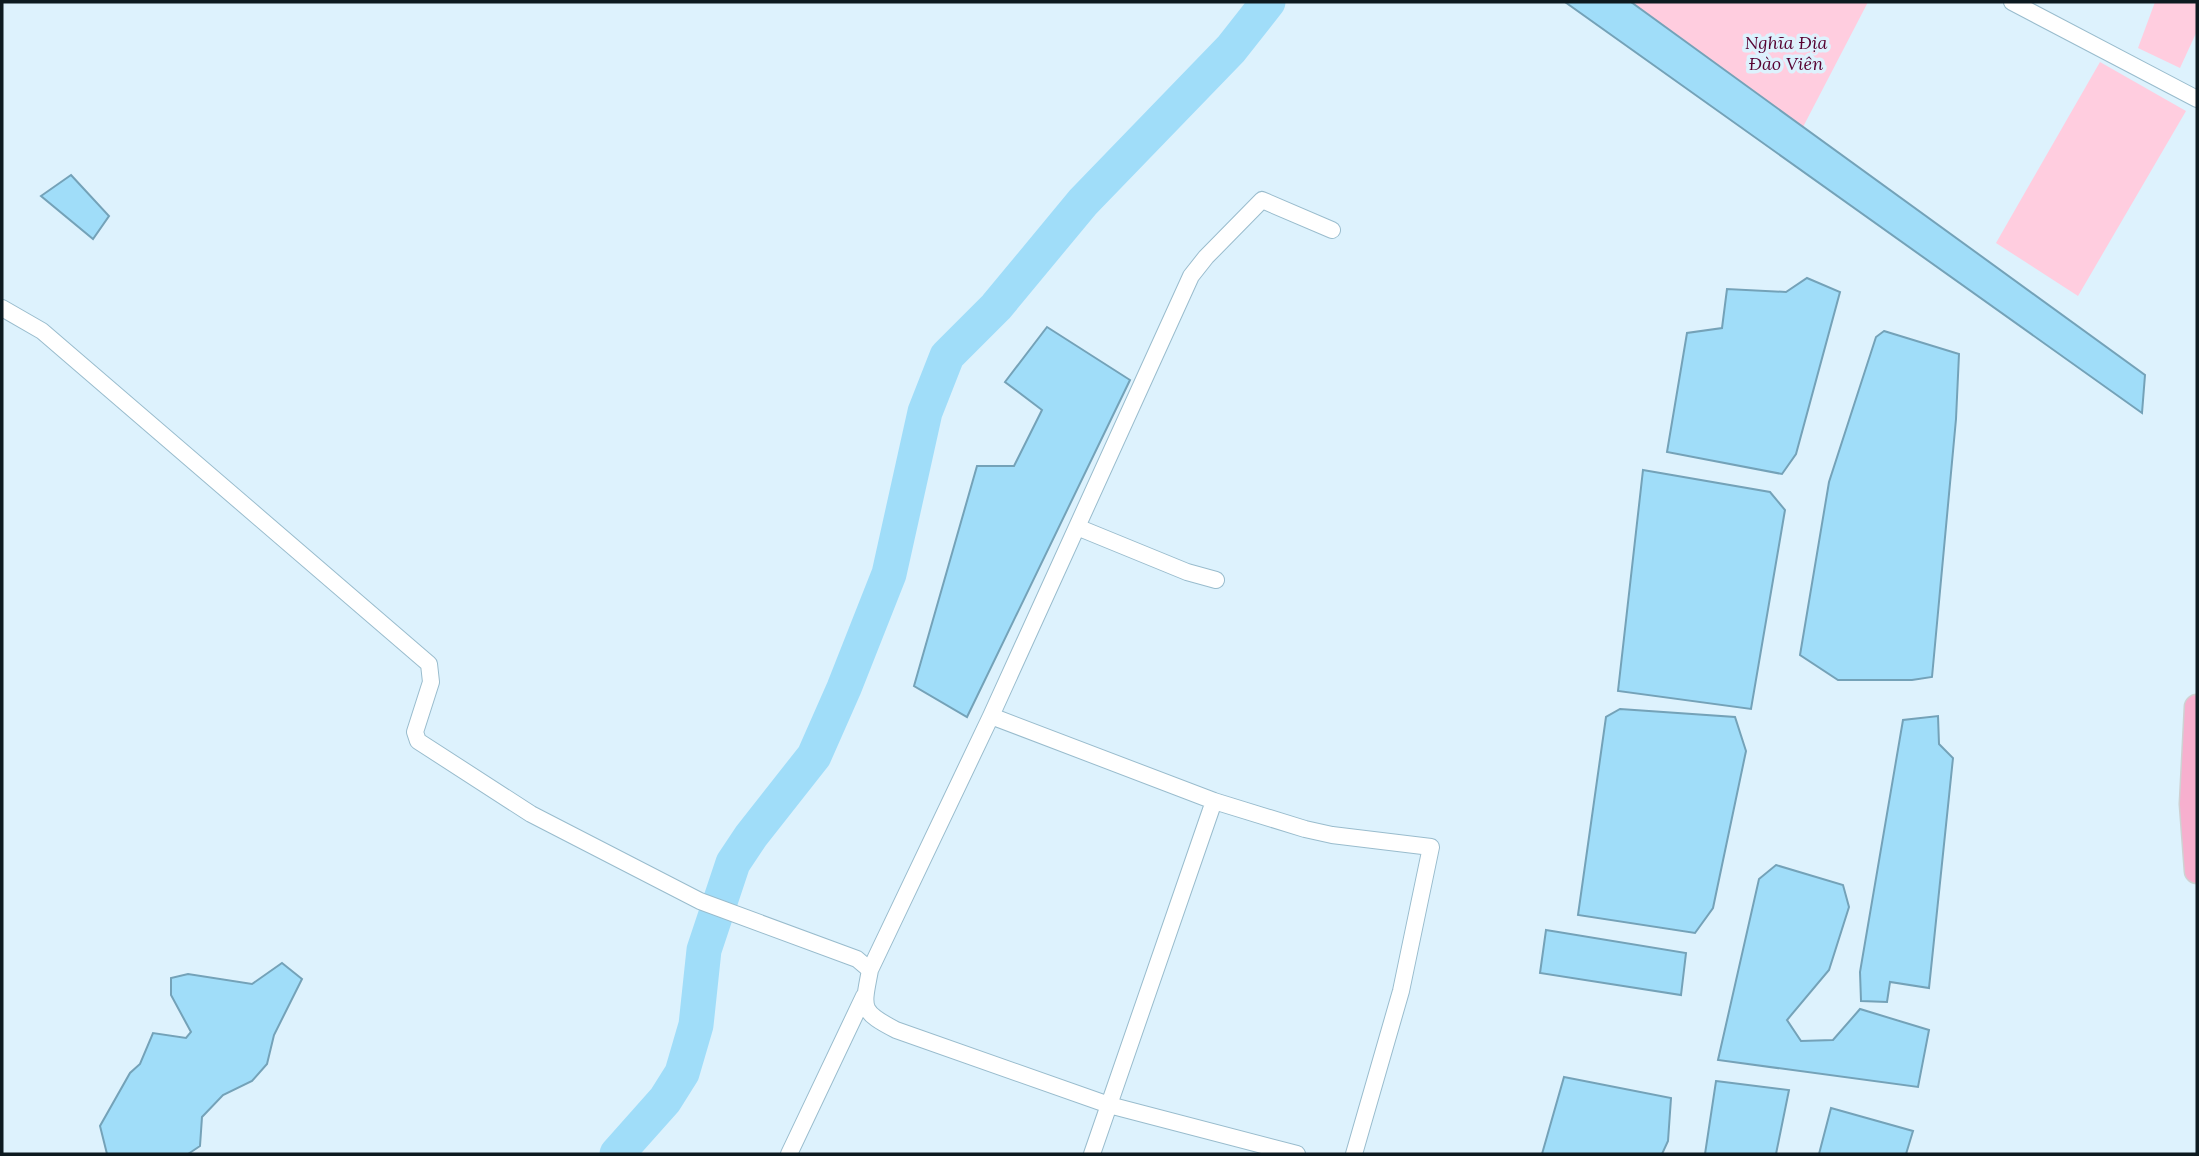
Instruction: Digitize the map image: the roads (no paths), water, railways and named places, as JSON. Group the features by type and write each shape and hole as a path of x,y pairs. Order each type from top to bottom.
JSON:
{"main road":[{"path":"2197,707 2192,804 2197,872"}],"street":[{"path":"2012,2 2197,99"},
{"path":"789,1154 864,996 870,970 991,716 1191,276 1262,200 1332,230"},
{"path":"2,308 42,331 429,664 431,682 415,732 418,741 531,814 700,901 857,959 870,970"},
{"path":"1077,527 1187,572 1216,580"},
{"path":"991,716 1214,801 1332,835 1431,847 1401,992 1354,1154"},
{"path":"1092,1154 1214,801"},
{"path":"864,996 866,1007 873,1018 896,1030 1109,1105 1297,1154"}],"water":[{"path":"1565,2 1631,2 2145,375 2142,413"},
{"path":"71,175 109,216 93,239 41,196"},
{"path":"1807,278 1840,292 1796,454 1782,474 1667,452 1687,333 1722,328 1727,289 1786,292"},
{"path":"1047,327 1130,380 967,717 914,686 977,466 1014,466 1042,410 1005,382"},
{"path":"1884,331 1959,354 1956,419 1932,677 1912,680 1838,680 1800,655 1829,482 1876,337"},
{"path":"1643,470 1770,492 1785,510 1751,709 1618,691"},
{"path":"1620,709 1735,717 1746,751 1713,908 1695,933 1578,915 1606,717"},
{"path":"1938,716 1939,744 1953,758 1929,988 1890,982 1887,1002 1861,1001 1860,972 1903,720"},
{"path":"1776,865 1843,885 1849,907 1829,970 1787,1020 1801,1041 1833,1040 1860,1009 1929,1030 1918,1087 1718,1060 1759,879"},
{"path":"1546,930 1686,953 1681,995 1540,973"},
{"path":"282,963 302,979 274,1035 267,1064 252,1081 223,1095 202,1117 200,1146 188,1154 107,1154 100,1126 130,1073 140,1064 153,1033 186,1038 191,1032 171,995 171,978 188,974 252,984"},
{"path":"1564,1077 1671,1098 1668,1141 1662,1154 1542,1154"},
{"path":"1716,1081 1789,1090 1776,1154 1705,1154"},
{"path":"1831,1108 1913,1131 1906,1154 1819,1154"}],"waterway":[{"path":"617,1154 665,1100 682,1073 696,1025 704,950 733,863 814,756 844,688 889,574 925,412 947,356 996,307 1083,202 1231,49 1268,2"}],"park label":[{"name":"Nghĩa Địa Đào Viên","path":"1786,52"}]}
